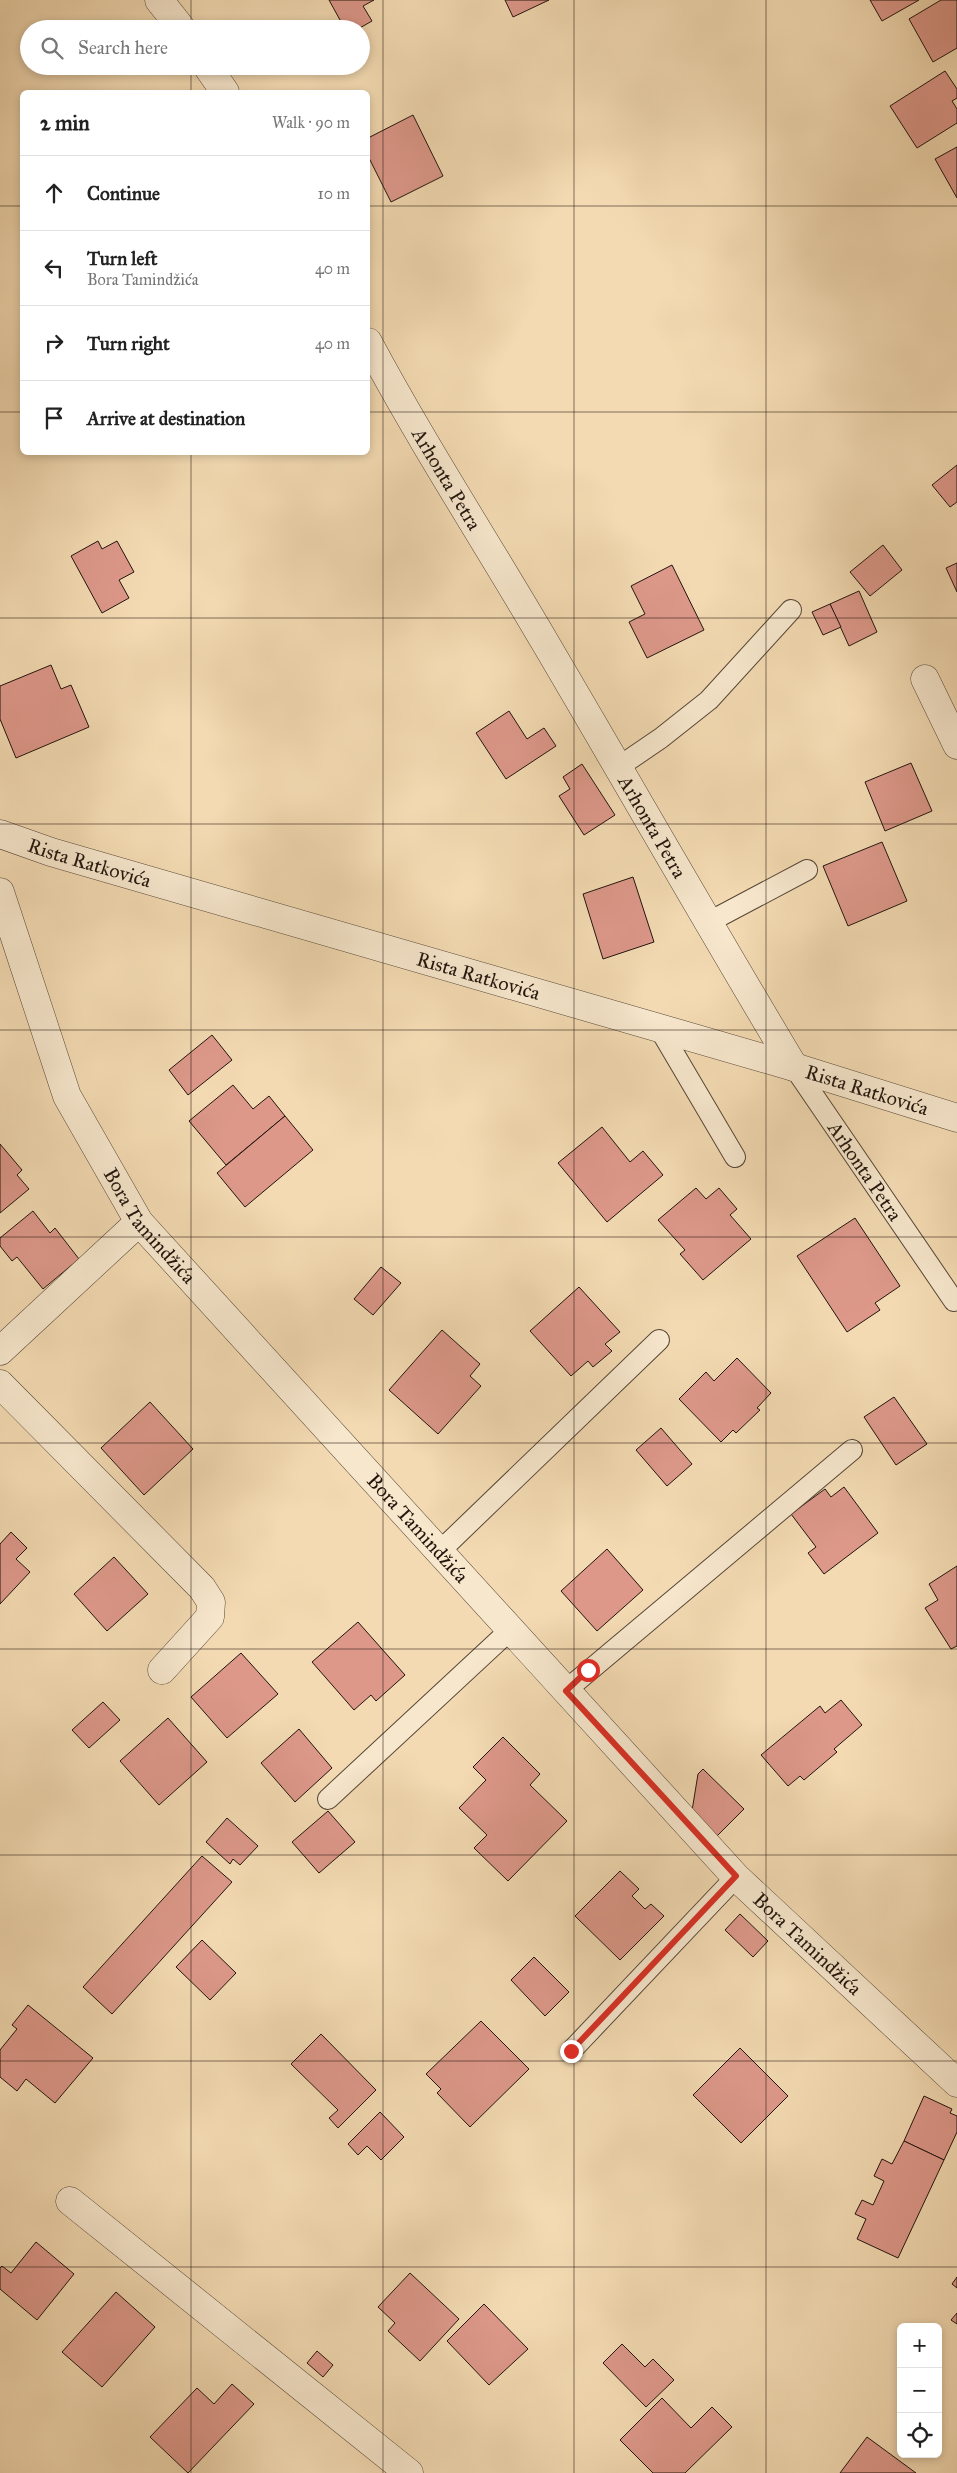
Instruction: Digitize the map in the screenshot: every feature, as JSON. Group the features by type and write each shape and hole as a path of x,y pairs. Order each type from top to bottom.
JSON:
{"street":[{"path":"159,0 175,20"},
{"path":"213,75 224,90"},
{"name":"Arhonta Petra","path":"370,346 396,395 546,644 707,923 794,1066"},
{"path":"925,679 957,745"},
{"name":"Rista Ratkovića","path":"0,834 51,852 794,1066 957,1118"},
{"name":"Bora Tamindžića","path":"0,892 67,1096 139,1222 736,1876 957,2083"},
{"path":"0,1351 139,1222"},
{"path":"0,1384 202,1588 211,1602 210,1617 162,1670"},
{"path":"70,2200 409,2473"}],"lane":[{"path":"617,768 661,738 708,700 791,610"},
{"path":"707,923 807,870"},
{"path":"659,1028 735,1157"},
{"name":"Arhonta Petra","path":"794,1066 954,1301"},
{"path":"439,1552 659,1340"},
{"path":"566,1691 852,1450"},
{"path":"328,1799 510,1630"},
{"path":"571,2051 736,1876"}],"building":[{"path":"329,0 374,0 363,6 372,21 340,20"},
{"path":"505,0 549,0 513,17"},
{"path":"870,0 919,0 882,21"},
{"path":"941,0 957,0 957,48 933,62 909,19"},
{"path":"945,71 957,89 957,98 952,101 957,109 957,123 917,148 890,106"},
{"path":"413,115 443,176 391,202 370,160 370,137"},
{"path":"957,147 957,198 935,159"},
{"path":"957,465 957,502 950,507 932,485"},
{"path":"98,541 102,549 117,541 134,572 119,580 129,598 102,613 71,556"},
{"path":"883,545 902,570 870,596 850,572"},
{"path":"957,563 957,592 946,568"},
{"path":"672,565 704,630 647,658 629,622 645,614 631,586"},
{"path":"859,591 877,632 849,646 830,604"},
{"path":"830,604 841,627 823,635 812,612"},
{"path":"51,665 61,689 71,685 89,727 16,758 0,719 0,686"},
{"path":"509,711 527,739 544,728 556,746 506,779 476,733"},
{"path":"911,763 932,811 885,831 865,782"},
{"path":"582,764 615,815 584,835 559,796 570,789 563,777"},
{"path":"882,842 907,901 848,926 823,866"},
{"path":"633,877 654,942 603,959 583,894"},
{"path":"212,1035 232,1060 188,1095 169,1070"},
{"path":"233,1085 253,1109 269,1096 285,1116 226,1165 189,1121"},
{"path":"285,1116 313,1150 245,1207 217,1173"},
{"path":"602,1127 630,1162 643,1151 663,1175 607,1222 558,1163"},
{"path":"0,1144 22,1170 17,1175 29,1189 0,1213"},
{"path":"696,1188 706,1199 719,1188 737,1209 730,1215 751,1239 703,1280 680,1254 685,1250 658,1220"},
{"path":"33,1211 50,1233 55,1228 79,1259 43,1289 17,1257 12,1261 0,1246 0,1238"},
{"path":"855,1218 900,1286 875,1303 880,1310 847,1332 797,1256"},
{"path":"381,1267 401,1283 373,1315 354,1299"},
{"path":"579,1287 620,1332 605,1344 612,1351 593,1367 588,1361 571,1376 530,1331"},
{"path":"442,1330 480,1364 470,1376 481,1386 438,1434 389,1390"},
{"path":"737,1358 771,1393 757,1408 760,1410 736,1433 733,1430 721,1442 679,1399 706,1372 714,1381"},
{"path":"894,1397 927,1444 896,1465 864,1417"},
{"path":"150,1402 193,1449 144,1495 101,1448"},
{"path":"661,1428 692,1464 667,1486 636,1450"},
{"path":"844,1487 878,1533 824,1574 808,1553 816,1547 791,1514 825,1489 831,1497"},
{"path":"11,1532 27,1548 16,1559 30,1572 0,1604 0,1544"},
{"path":"607,1549 643,1590 597,1631 561,1591"},
{"path":"114,1557 148,1594 107,1631 74,1594"},
{"path":"957,1566 957,1646 951,1649 925,1608 938,1600 929,1584"},
{"path":"358,1622 405,1675 376,1701 371,1695 354,1710 312,1662"},
{"path":"241,1653 278,1694 227,1738 191,1697"},
{"path":"841,1700 862,1725 834,1749 837,1752 804,1780 800,1776 788,1786 761,1755 820,1706 825,1713"},
{"path":"103,1702 120,1720 89,1748 72,1730"},
{"path":"168,1718 207,1762 159,1805 120,1761"},
{"path":"299,1729 332,1768 295,1802 261,1763"},
{"path":"503,1737 540,1774 530,1785 567,1821 508,1881 474,1848 487,1835 459,1808 486,1780 473,1767"},
{"path":"703,1769 744,1809 714,1839 691,1817 698,1774"},
{"path":"328,1811 355,1842 319,1873 292,1842"},
{"path":"227,1818 258,1846 240,1865 233,1859 230,1864 206,1842"},
{"path":"202,1856 232,1882 112,2014 83,1987"},
{"path":"620,1871 639,1889 632,1896 645,1909 651,1904 664,1916 620,1960 575,1916"},
{"path":"740,1914 768,1941 753,1957 725,1930"},
{"path":"202,1940 236,1973 210,2000 176,1967"},
{"path":"534,1957 569,1992 545,2016 511,1980"},
{"path":"28,2005 93,2058 55,2103 26,2079 17,2091 0,2077 0,2050 17,2029 12,2025"},
{"path":"481,2021 529,2069 470,2127 437,2093 441,2089 426,2074"},
{"path":"321,2034 376,2090 338,2128 329,2118 338,2110 291,2064"},
{"path":"740,2048 788,2096 741,2143 693,2095"},
{"path":"924,2096 952,2109 950,2113 957,2116 957,2132 944,2160 904,2141"},
{"path":"380,2112 404,2137 381,2160 367,2146 358,2155 348,2144"},
{"path":"904,2141 944,2160 898,2258 857,2239 866,2219 855,2214 862,2200 873,2205 884,2181 874,2176 882,2159 892,2164"},
{"path":"36,2242 74,2274 37,2320 0,2289 0,2268 2,2266 11,2273"},
{"path":"410,2273 459,2319 420,2361 388,2331 395,2323 378,2307"},
{"path":"957,2277 957,2288 952,2284"},
{"path":"116,2292 155,2327 102,2387 62,2352"},
{"path":"484,2304 528,2349 489,2385 447,2341"},
{"path":"957,2313 957,2324 951,2320"},
{"path":"622,2344 645,2367 653,2359 674,2380 646,2407 603,2363"},
{"path":"317,2351 333,2365 323,2377 307,2363"},
{"path":"232,2384 254,2404 188,2473 150,2437 197,2388 214,2404"},
{"path":"662,2398 691,2428 712,2407 732,2427 685,2473 653,2473 620,2440"},
{"path":"867,2437 916,2473 840,2473"}],"route":[{"path":"571,2051 736,1876 566,1691 588,1670"}]}
